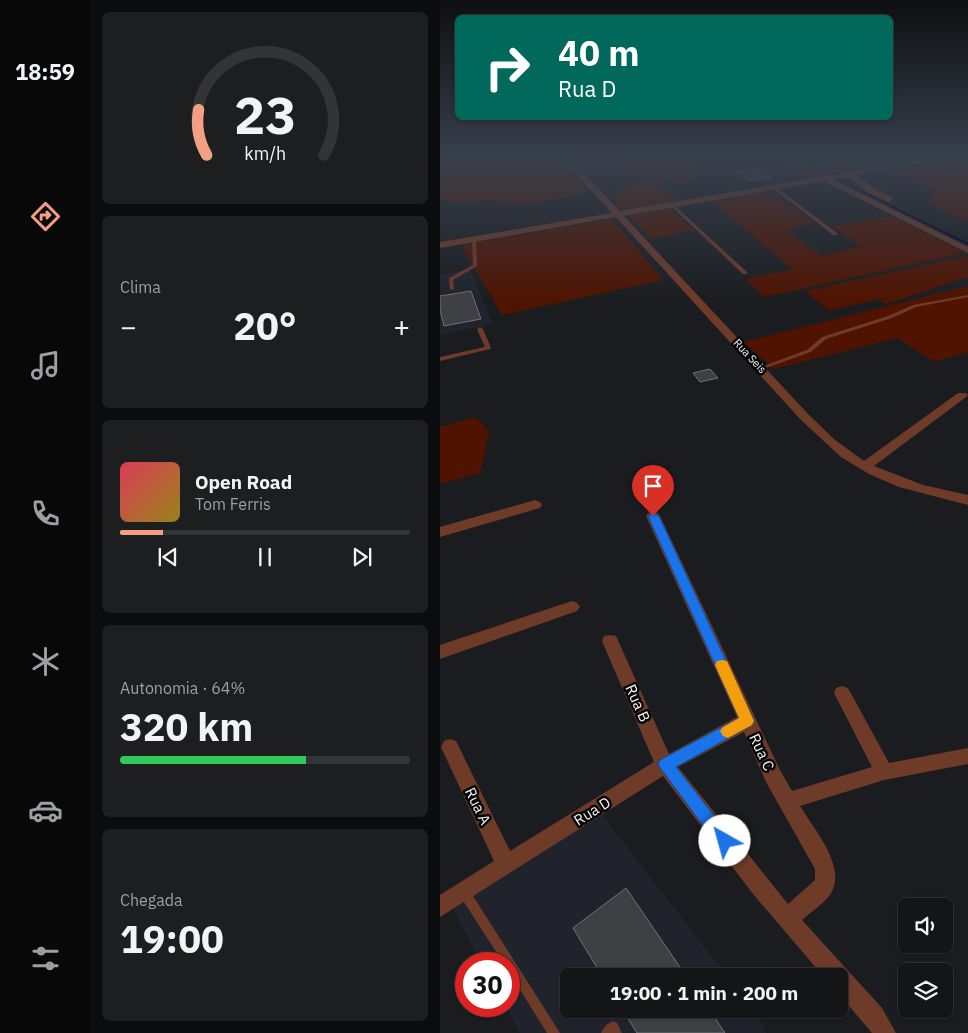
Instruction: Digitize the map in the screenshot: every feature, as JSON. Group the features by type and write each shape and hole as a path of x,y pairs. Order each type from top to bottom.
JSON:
{"street":[{"name":"Rua Seis","path":"612,207 804,415 844,453 910,487 968,500"},
{"path":"440,246 659,207"},
{"path":"888,207 952,236"},
{"path":"901,207 952,236 968,250"},
{"path":"866,466 962,395"},
{"path":"440,532 535,505"},
{"name":"Rua C","path":"653,516 772,776 824,867 826,878 823,887 787,919"},
{"path":"440,652 572,607"},
{"name":"Rua B","path":"610,641 665,765 787,919 830,968"},
{"path":"842,693 884,772"},
{"name":"Rua D","path":"440,907 665,765 747,721"},
{"name":"Rua A","path":"450,747 506,864"},
{"path":"787,801 884,772 968,756"},
{"name":"Rua B","path":"848,988 874,1016 885,1033"}],"lane":[{"path":"674,207 745,272"},
{"path":"799,207 835,234"},
{"path":"452,289 451,279 475,266 474,240"},
{"path":"761,368 809,351 824,338 890,317 915,306 968,296"},
{"path":"440,359 488,348 480,329"},
{"path":"464,891 554,1033"},
{"path":"607,1033 613,1028 616,1033"}],"shaded area":[{"path":"618,207 638,207 621,210"},
{"path":"669,207 694,230 652,239 628,215"},
{"path":"719,207 791,207 813,222 786,231 823,256 860,246 832,226 893,216 964,253 764,297 745,279 792,269"},
{"path":"934,207 968,207 968,222"},
{"path":"612,219 663,280 502,315 461,245"},
{"path":"968,256 968,277 886,304 878,299 829,311 805,291"},
{"path":"470,269 493,324 440,335 440,275"},
{"path":"968,286 968,352 935,362 897,338 774,369 743,342"},
{"path":"476,417 489,432 480,473 440,484 440,427"},
{"path":"600,812 721,968 560,968 560,1018 759,1018 766,1033 520,1033 511,1017 520,1017 520,952 476,952 453,909"}],"building":[{"path":"471,291 481,319 444,326 440,310 440,296"},
{"path":"710,369 718,378 700,382 693,373"},
{"path":"626,888 681,968 597,968 573,928"},
{"path":"628,1018 715,1018 725,1033 637,1033"}],"waterway":[{"path":"893,207 968,244"}],"slow traffic":[{"path":"722,665 747,721 728,731"}],"route":[{"path":"653,516 747,721 665,765 725,841"}]}
